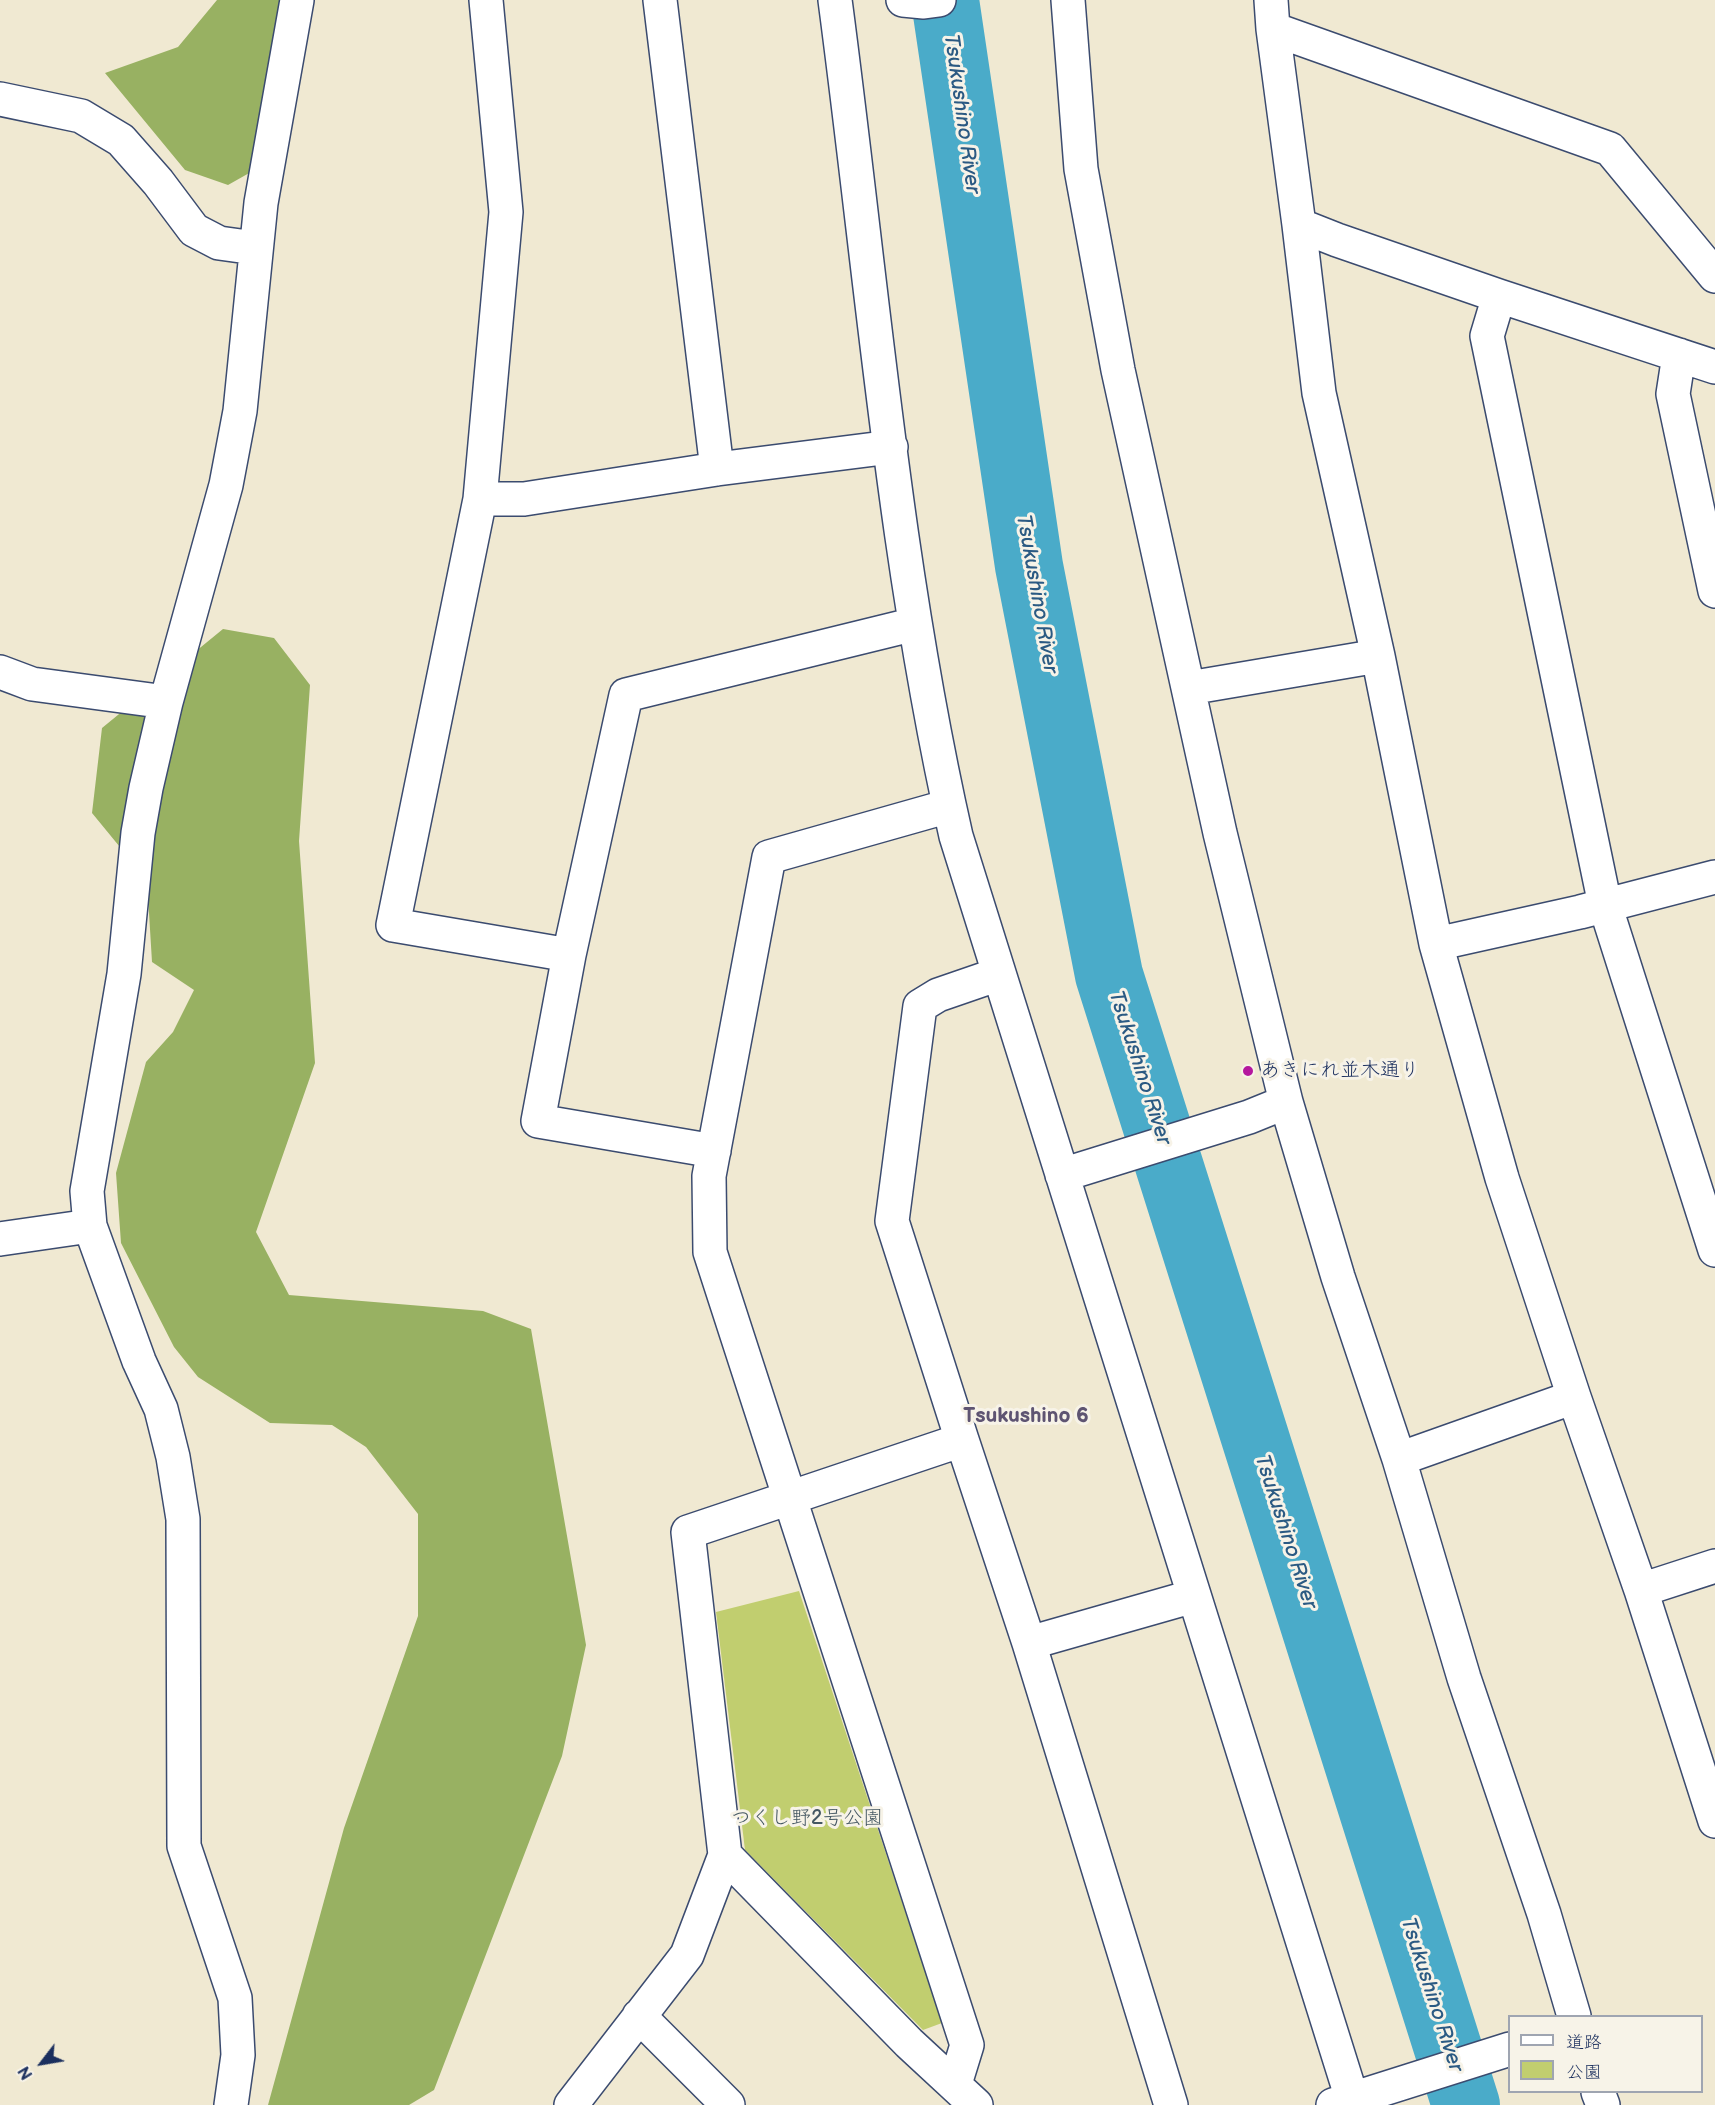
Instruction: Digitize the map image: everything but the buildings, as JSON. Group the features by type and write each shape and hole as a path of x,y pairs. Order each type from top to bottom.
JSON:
{"street":[{"path":"231,2105 238,2055 235,1998 184,1846 183,1519 173,1457 161,1409 139,1361 90,1226 87,1191 124,974 138,833 146,788 166,702 226,485 240,411 261,203 297,0"},
{"path":"486,0 506,212 480,499 393,925 569,954"},
{"path":"660,0 717,469"},
{"path":"835,0 915,624 956,836 1194,1596 1347,2103 1508,2049"},
{"path":"903,0 924,2 939,0"},
{"path":"1068,0 1081,169 1118,370 1220,833 1286,1102 1338,1276 1399,1460 1464,1678 1544,1914 1574,2015"},
{"path":"1715,276 1610,149 1272,15 1320,393 1378,656 1436,944 1502,1178 1641,1590 1715,1821"},
{"path":"0,99 81,116 122,140 195,230 219,243 255,248"},
{"path":"1299,225 1499,296 1715,367"},
{"path":"1499,296 1487,336 1605,905 1715,1250"},
{"path":"1679,355 1673,394 1715,591"},
{"path":"480,499 524,498 717,469 891,447"},
{"path":"714,1151 538,1121 569,954 626,695 915,624"},
{"path":"1189,688 1378,656"},
{"path":"0,672 32,684 166,702"},
{"path":"949,806 769,857 709,1176 710,1252 967,2045 965,2094"},
{"path":"1436,944 1715,877"},
{"path":"999,974 938,995 920,1006 892,1221 1029,1643 1171,2105"},
{"path":"1062,1175 1249,1117 1286,1102"},
{"path":"0,1239 90,1226"},
{"path":"1399,1460 1574,1397"},
{"path":"571,2105 687,1955 725,1855 688,1532 962,1440"},
{"path":"1641,1590 1715,1566"},
{"path":"1029,1643 1194,1596"},
{"path":"725,1855 909,2043 965,2094"},
{"path":"639,2016 728,2105"}],"green space":[{"path":"217,0 280,0 251,172 228,185 185,170 105,73 178,47"},
{"path":"223,629 274,638 310,685 299,841 315,1063 256,1232 289,1295 483,1311 531,1329 586,1645 562,1756 434,2090 409,2105 268,2105 344,1828 418,1616 418,1514 366,1447 332,1425 270,1423 198,1377 174,1347 121,1243 116,1173 146,1062 173,1032 194,990 152,962 147,880 92,813 102,728"},
{"name":"つくし野2号公園","path":"799,1591 942,2023 923,2030 745,1850 716,1612"}],"waterway":[{"name":"Tsukushino River","path":"945,0 1029,566 1109,975 1466,2105"}],"place":[{"name":"あきにれ並木通り","path":"1248,1071"}],"district":[{"name":"Tsukushino 6","path":"1026,1417"}]}
